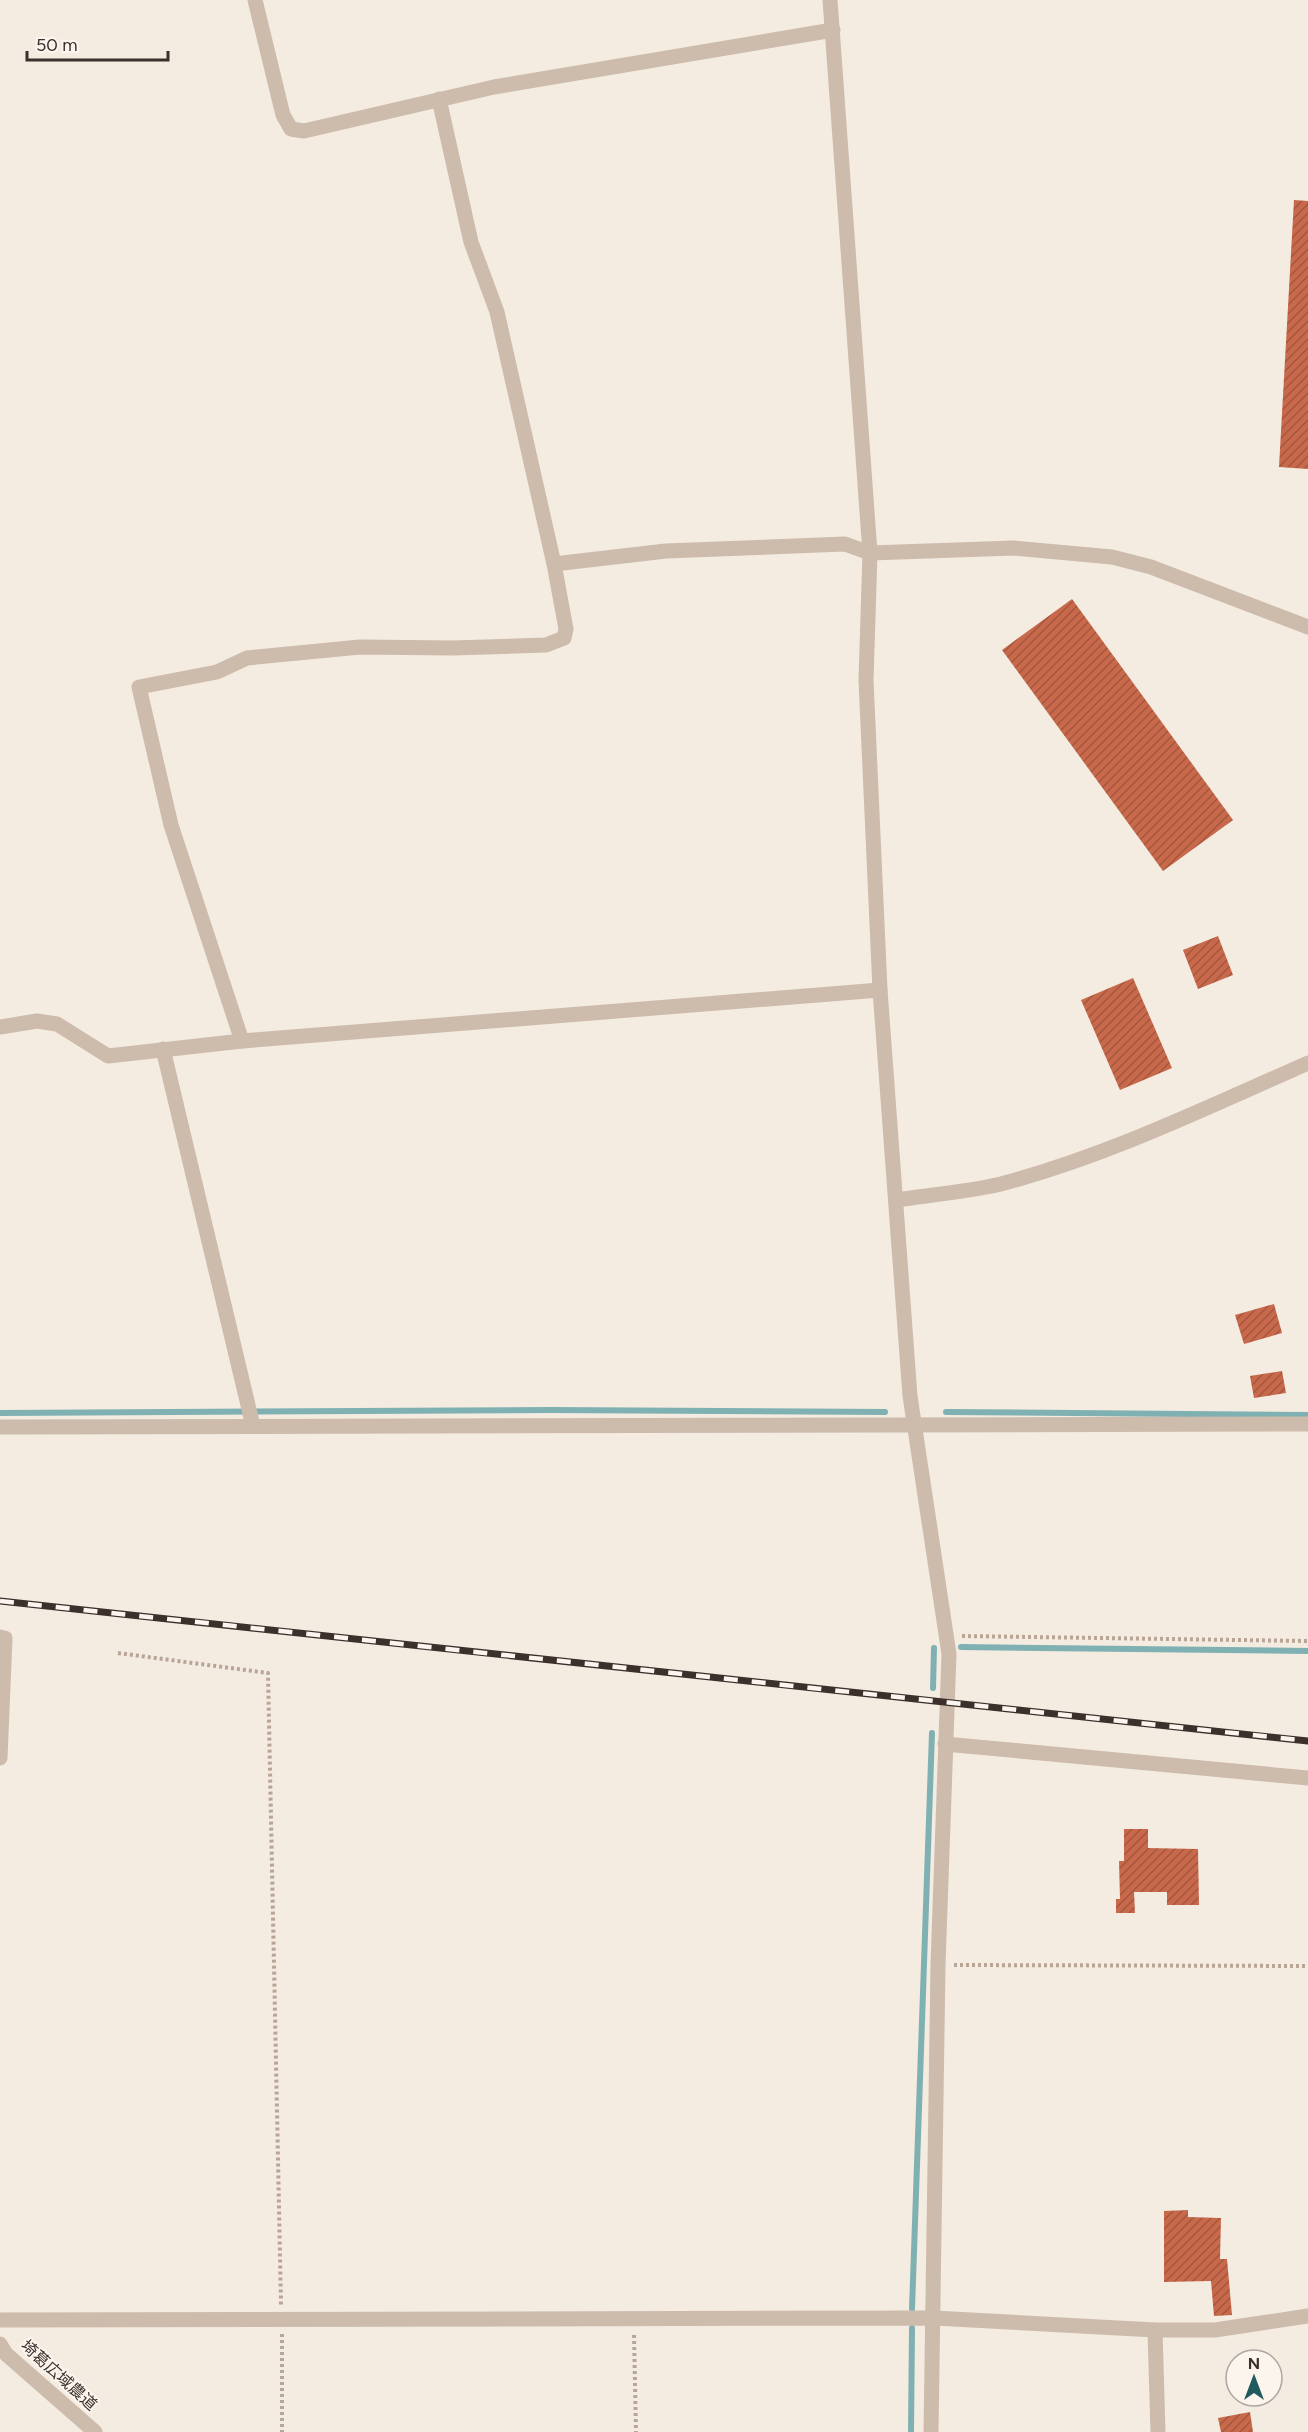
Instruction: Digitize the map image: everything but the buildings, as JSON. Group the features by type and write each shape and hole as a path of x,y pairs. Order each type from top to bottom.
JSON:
{"street":[{"path":"255,0 284,116 291,129 304,131 494,87 833,30"},
{"path":"830,0 870,553 866,680 880,990 914,1423 949,1654 938,1965 931,2432"},
{"path":"242,1041 171,825 139,687 217,672 247,658 360,647 453,648 546,645 564,638 566,630 554,564 497,312 471,242 438,99"},
{"path":"554,564 666,551 845,544 870,553 1014,548 1112,557 1151,567 1308,627"},
{"path":"0,1027 37,1021 57,1024 108,1056 242,1041 880,990"},
{"path":"163,1049 253,1425"},
{"path":"896,1200 999,1184 1065,1163 1159,1128 1308,1063"},
{"path":"0,1427 914,1423 1308,1424"},
{"path":"0,1636 6,1638 0,1758"},
{"path":"945,1744 1308,1778"},
{"path":"0,2320 934,2318 1155,2330 1215,2330 1308,2316"},
{"path":"1155,2330 1158,2432"},
{"name":"埼葛広域農道","path":"0,2344 6,2354 95,2432"}],"path":[{"path":"947,1636 1308,1641"},
{"path":"118,1653 268,1673 282,2432"},
{"path":"938,1965 1308,1966"},
{"path":"634,2319 636,2432"}],"waterway":[{"path":"0,1413 550,1410 885,1412"},
{"path":"946,1412 1308,1415"},
{"path":"961,1647 1308,1651"},
{"path":"933,1688 934,1648"},
{"path":"912,2309 932,1733"},
{"path":"911,2432 912,2328"}],"railway":[{"path":"0,1601 1308,1741"}]}
